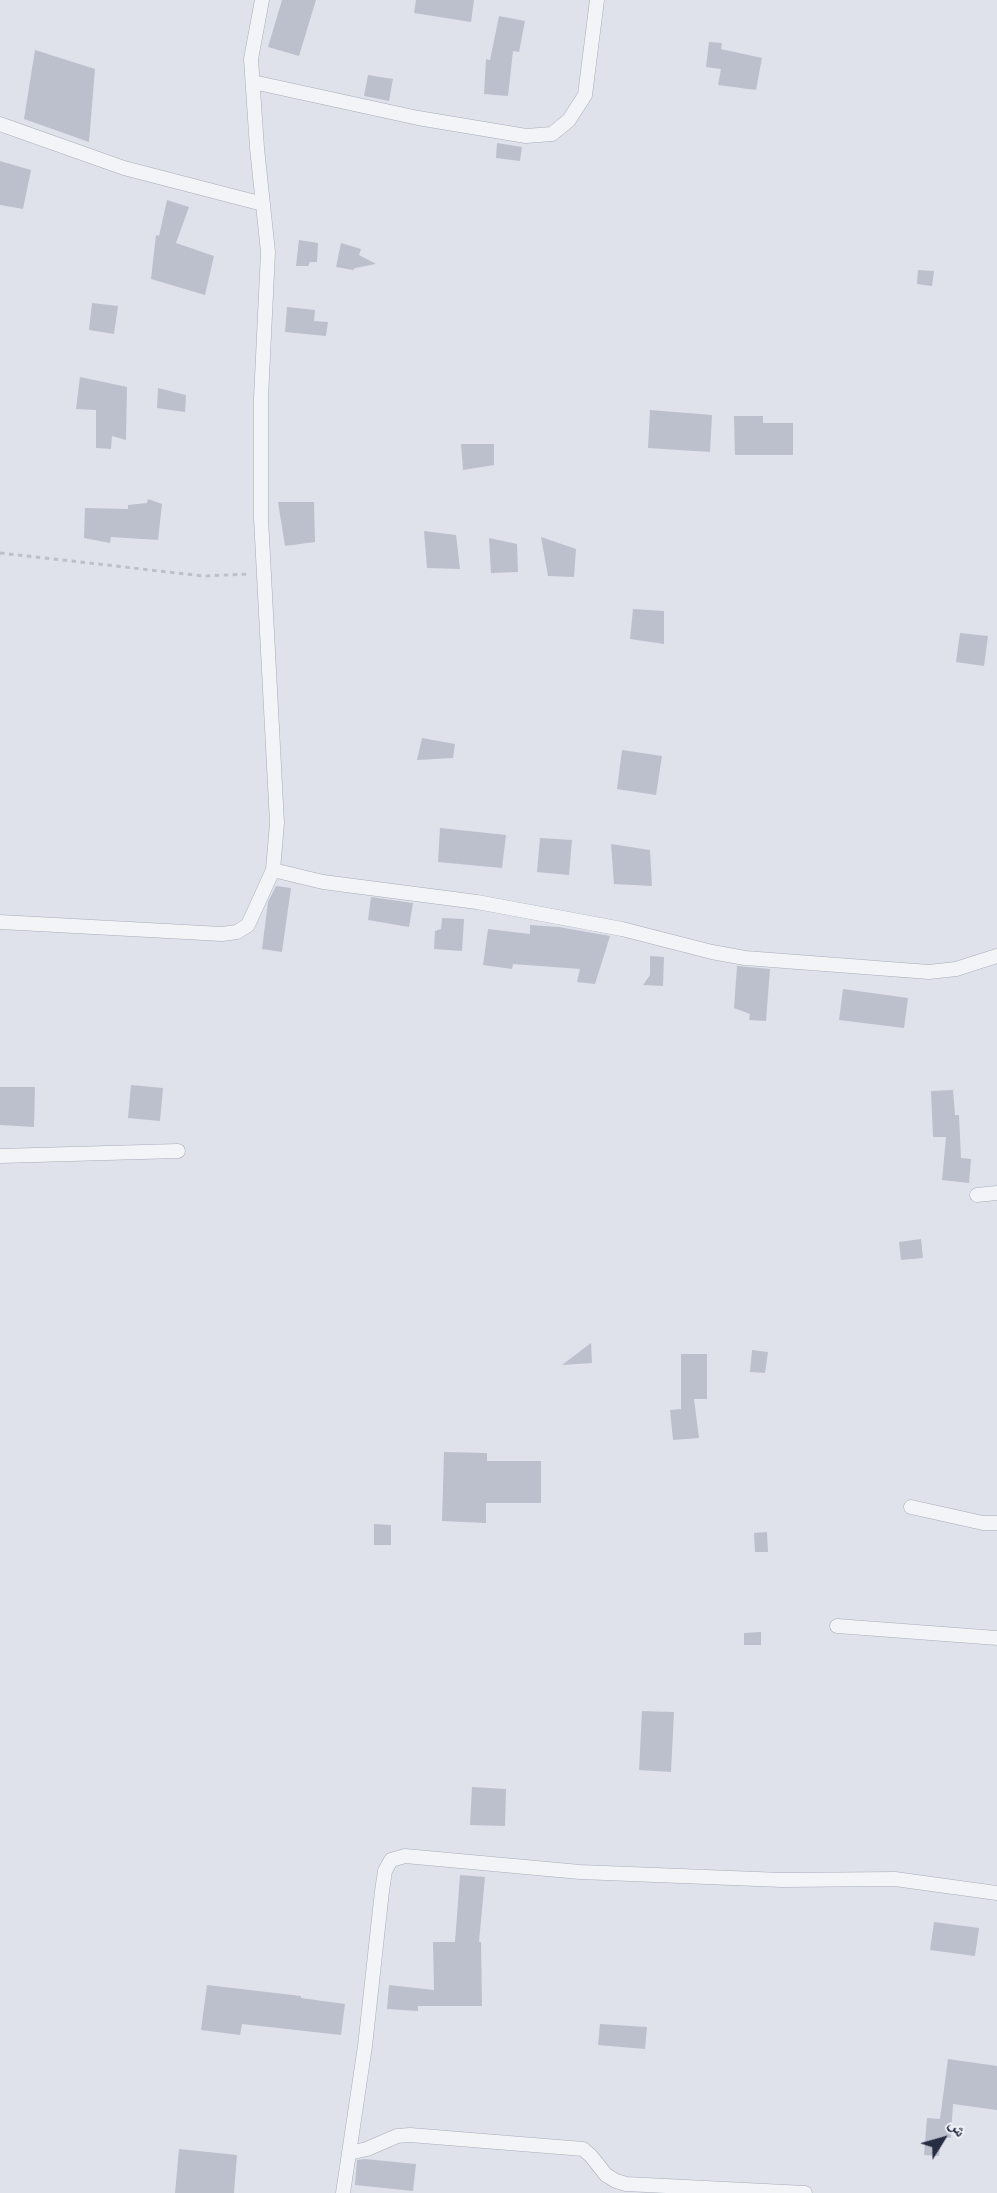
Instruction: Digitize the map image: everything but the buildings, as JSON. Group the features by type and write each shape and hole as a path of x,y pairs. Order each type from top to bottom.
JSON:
{"street":[{"path":"0,922 222,934 237,932 249,925 273,870 277,823 261,518 261,398 268,252 252,59 262,0"},
{"path":"253,82 418,118 526,136 552,134 569,120 585,95 597,0"},
{"path":"0,124 124,168 263,204"},
{"path":"273,870 323,882 477,902 651,936 745,958 929,972 956,969 997,956"},
{"path":"0,1156 178,1151"},
{"path":"976,1195 997,1193"},
{"path":"911,1507 983,1523 997,1523"},
{"path":"837,1626 997,1638"},
{"path":"343,2193 365,2046 382,1891 385,1871 391,1860 405,1856 580,1872 782,1880 895,1879 997,1893"},
{"path":"349,2154 397,2136 444,2137 583,2150 591,2156 606,2175 626,2184 805,2193"}],"path":[{"path":"0,554 204,576 263,573"}]}
